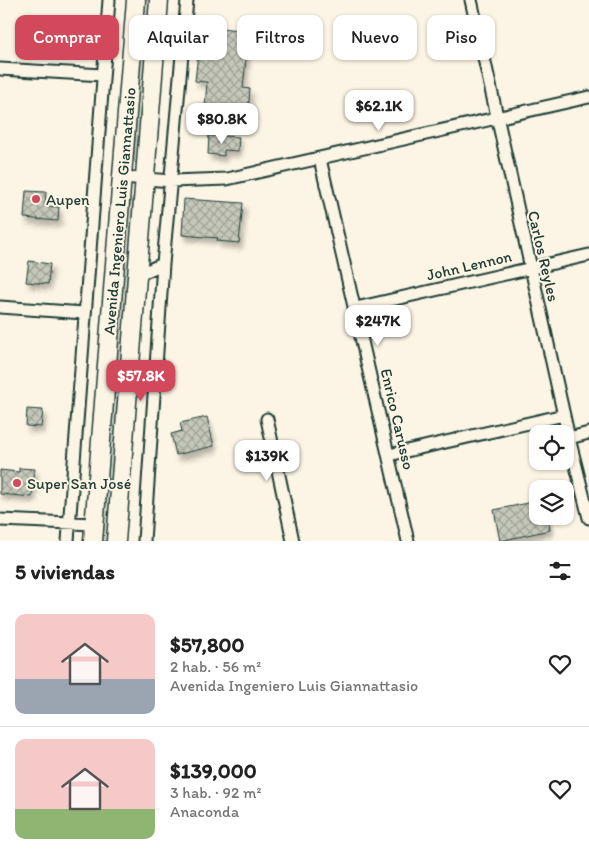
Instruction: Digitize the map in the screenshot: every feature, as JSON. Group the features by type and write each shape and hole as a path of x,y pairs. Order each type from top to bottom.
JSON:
{"main road":[{"name":"Avenida Ingeniero Luis Giannattasio","path":"93,532 136,0"},
{"name":"Avenida Ingeniero Luis Giannattasio","path":"116,541 159,0"}],"street":[{"name":"Avenida Ingeniero Luis Giannattasio","path":"68,541 109,0"},
{"path":"144,541 163,264 187,0"},
{"name":"Carlos Reyles","path":"471,0 566,425"},
{"path":"0,70 103,75"},
{"path":"122,177 171,181 227,179 589,97"},
{"name":"Enrico Carusso","path":"320,159 356,308 408,541"},
{"name":"John Lennon","path":"356,308 589,255"},
{"path":"137,275 163,264"},
{"path":"0,306 84,313"},
{"path":"389,455 564,415"},
{"path":"268,419 293,541"},
{"path":"574,437 589,434"},
{"name":"Carlos Reyles","path":"574,458 589,518"},
{"path":"0,520 70,523 93,532"}],"shaded area":[{"path":"143,0 152,0 151,15 142,15"},
{"path":"140,60 147,60 137,165 134,160"},
{"path":"134,196 137,197 110,541 103,541 123,251 129,207"}],"building":[{"path":"227,29 237,30 237,60 246,60 243,88 250,89 248,111 205,107 207,82 195,81 197,60 227,60"},
{"path":"209,135 239,137 238,151 224,150 224,156 208,154"},
{"name":"Aupen","path":"26,191 46,192 45,206 59,207 58,221 24,218"},
{"path":"184,199 243,203 239,243 217,241 218,238 182,235"},
{"path":"29,261 50,264 48,284 26,282"},
{"path":"27,409 43,410 41,427 26,426"},
{"path":"207,417 214,446 176,455 171,434 182,431 180,423"},
{"name":"Super San José","path":"19,468 35,469 32,497 0,494 0,470 19,472"},
{"path":"529,503 529,525 549,525 550,530 500,541 494,510"}],"place":[{"name":"Aupen","path":"36,199"},
{"name":"Super San José","path":"17,483"}]}
